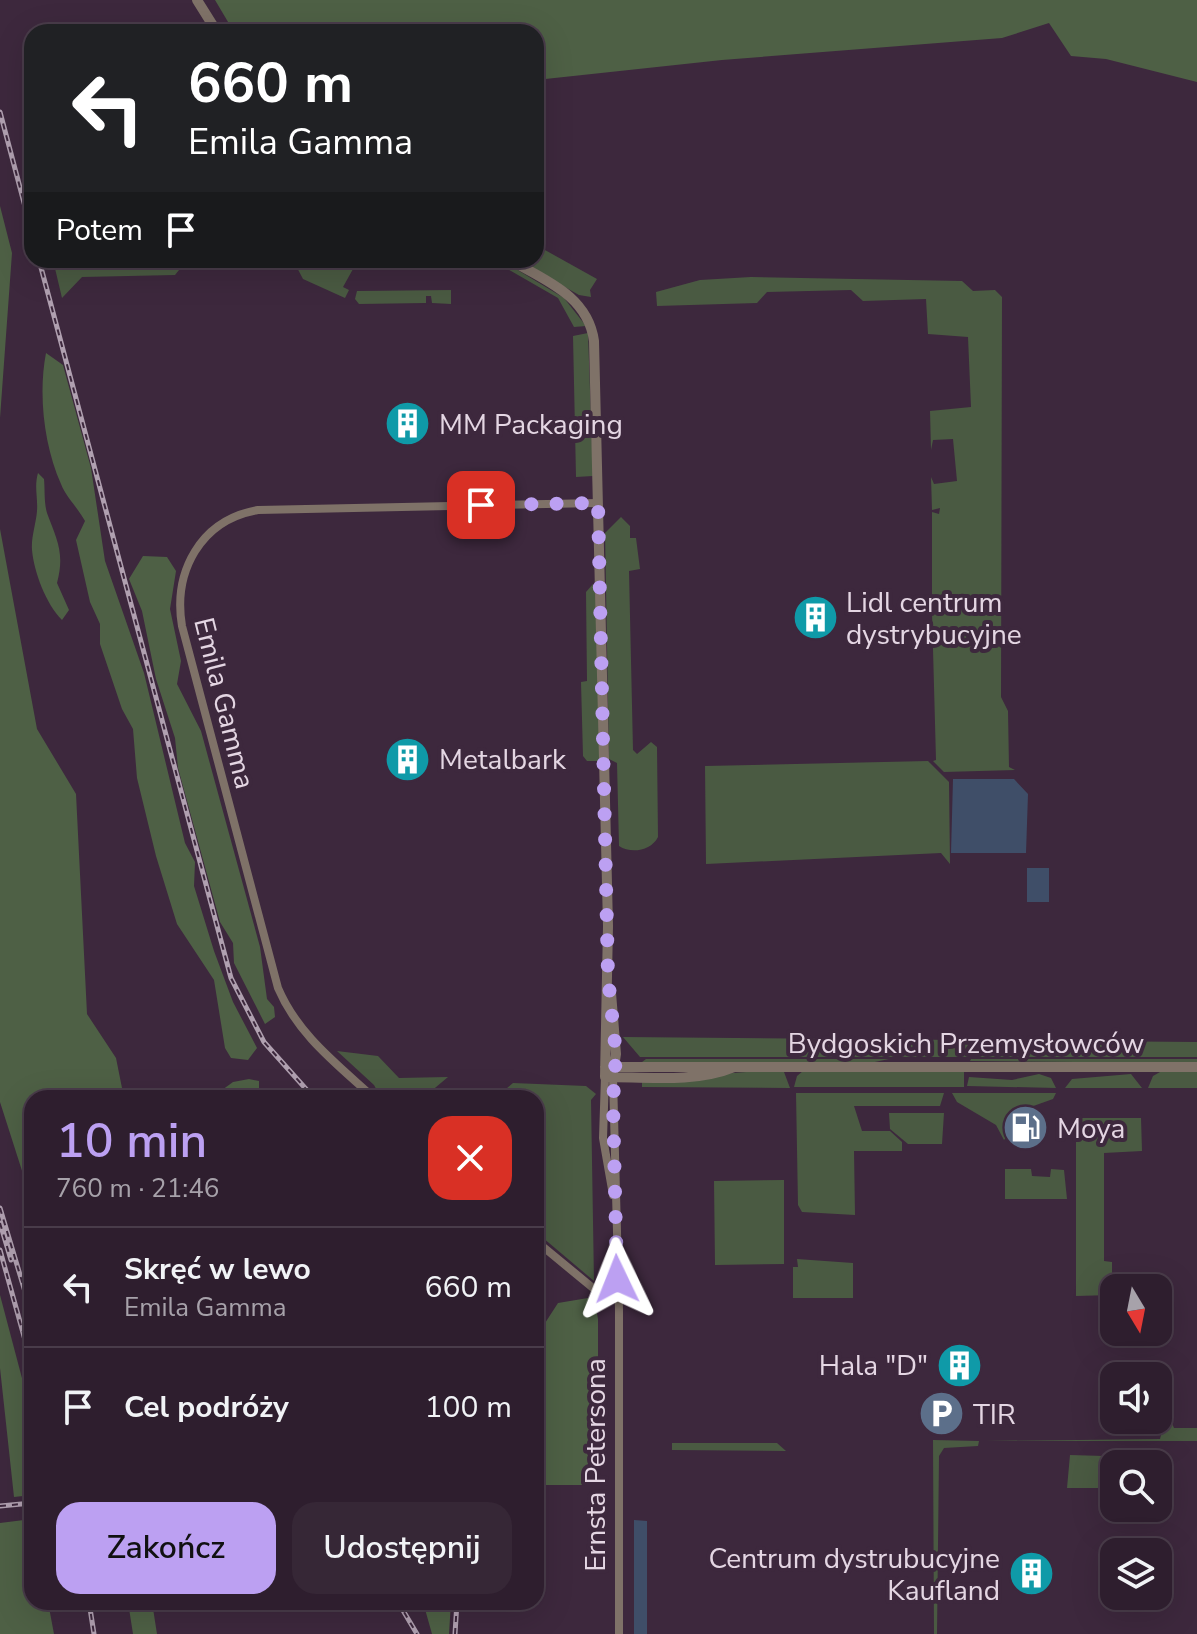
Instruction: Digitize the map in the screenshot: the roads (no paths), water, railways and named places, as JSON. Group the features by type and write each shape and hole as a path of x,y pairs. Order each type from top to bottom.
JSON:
{"street":[{"path":"197,0 212,24"},
{"name":"Ernsta Petersona","path":"523,268 569,295 590,321 594,341 609,1072 618,1299 619,1634"},
{"name":"Emila Gamma","path":"365,1090 315,1045 290,1014 278,988 182,626 179,599 186,567 202,540 219,525 258,510 598,503"},
{"name":"Bydgoskich Przemysłowców","path":"609,1072 734,1067 1197,1067"},
{"path":"544,1248 599,1293 618,1299"}],"water":[{"path":"953,779 1014,779 1028,794 1026,853 951,853"},
{"path":"1027,868 1049,868 1049,902 1027,902"},
{"path":"634,1520 647,1521 647,1634 634,1634"}],"railway":[{"path":"0,112 24,203"},
{"path":"41,268 231,978 264,1042 307,1090"},
{"path":"0,1208 24,1288"},
{"path":"0,1223 11,1260"},
{"path":"0,1250 24,1336"},
{"path":"0,1506 24,1504"},
{"path":"90,1610 94,1634"},
{"path":"403,1610 417,1634"},
{"path":"455,1634 456,1610"}],"place":[{"name":"MM Packaging","path":"408,424"},
{"name":"Lidl centrum dystrybucyjne","path":"815,618"},
{"name":"Metalbark","path":"408,759"},
{"name":"Moya","path":"1026,1128"},
{"name":"Hala \"D\"","path":"959,1365"},
{"name":"TIR","path":"942,1414"},
{"name":"Centrum dystrubucyjne Kaufland","path":"1031,1574"}]}
